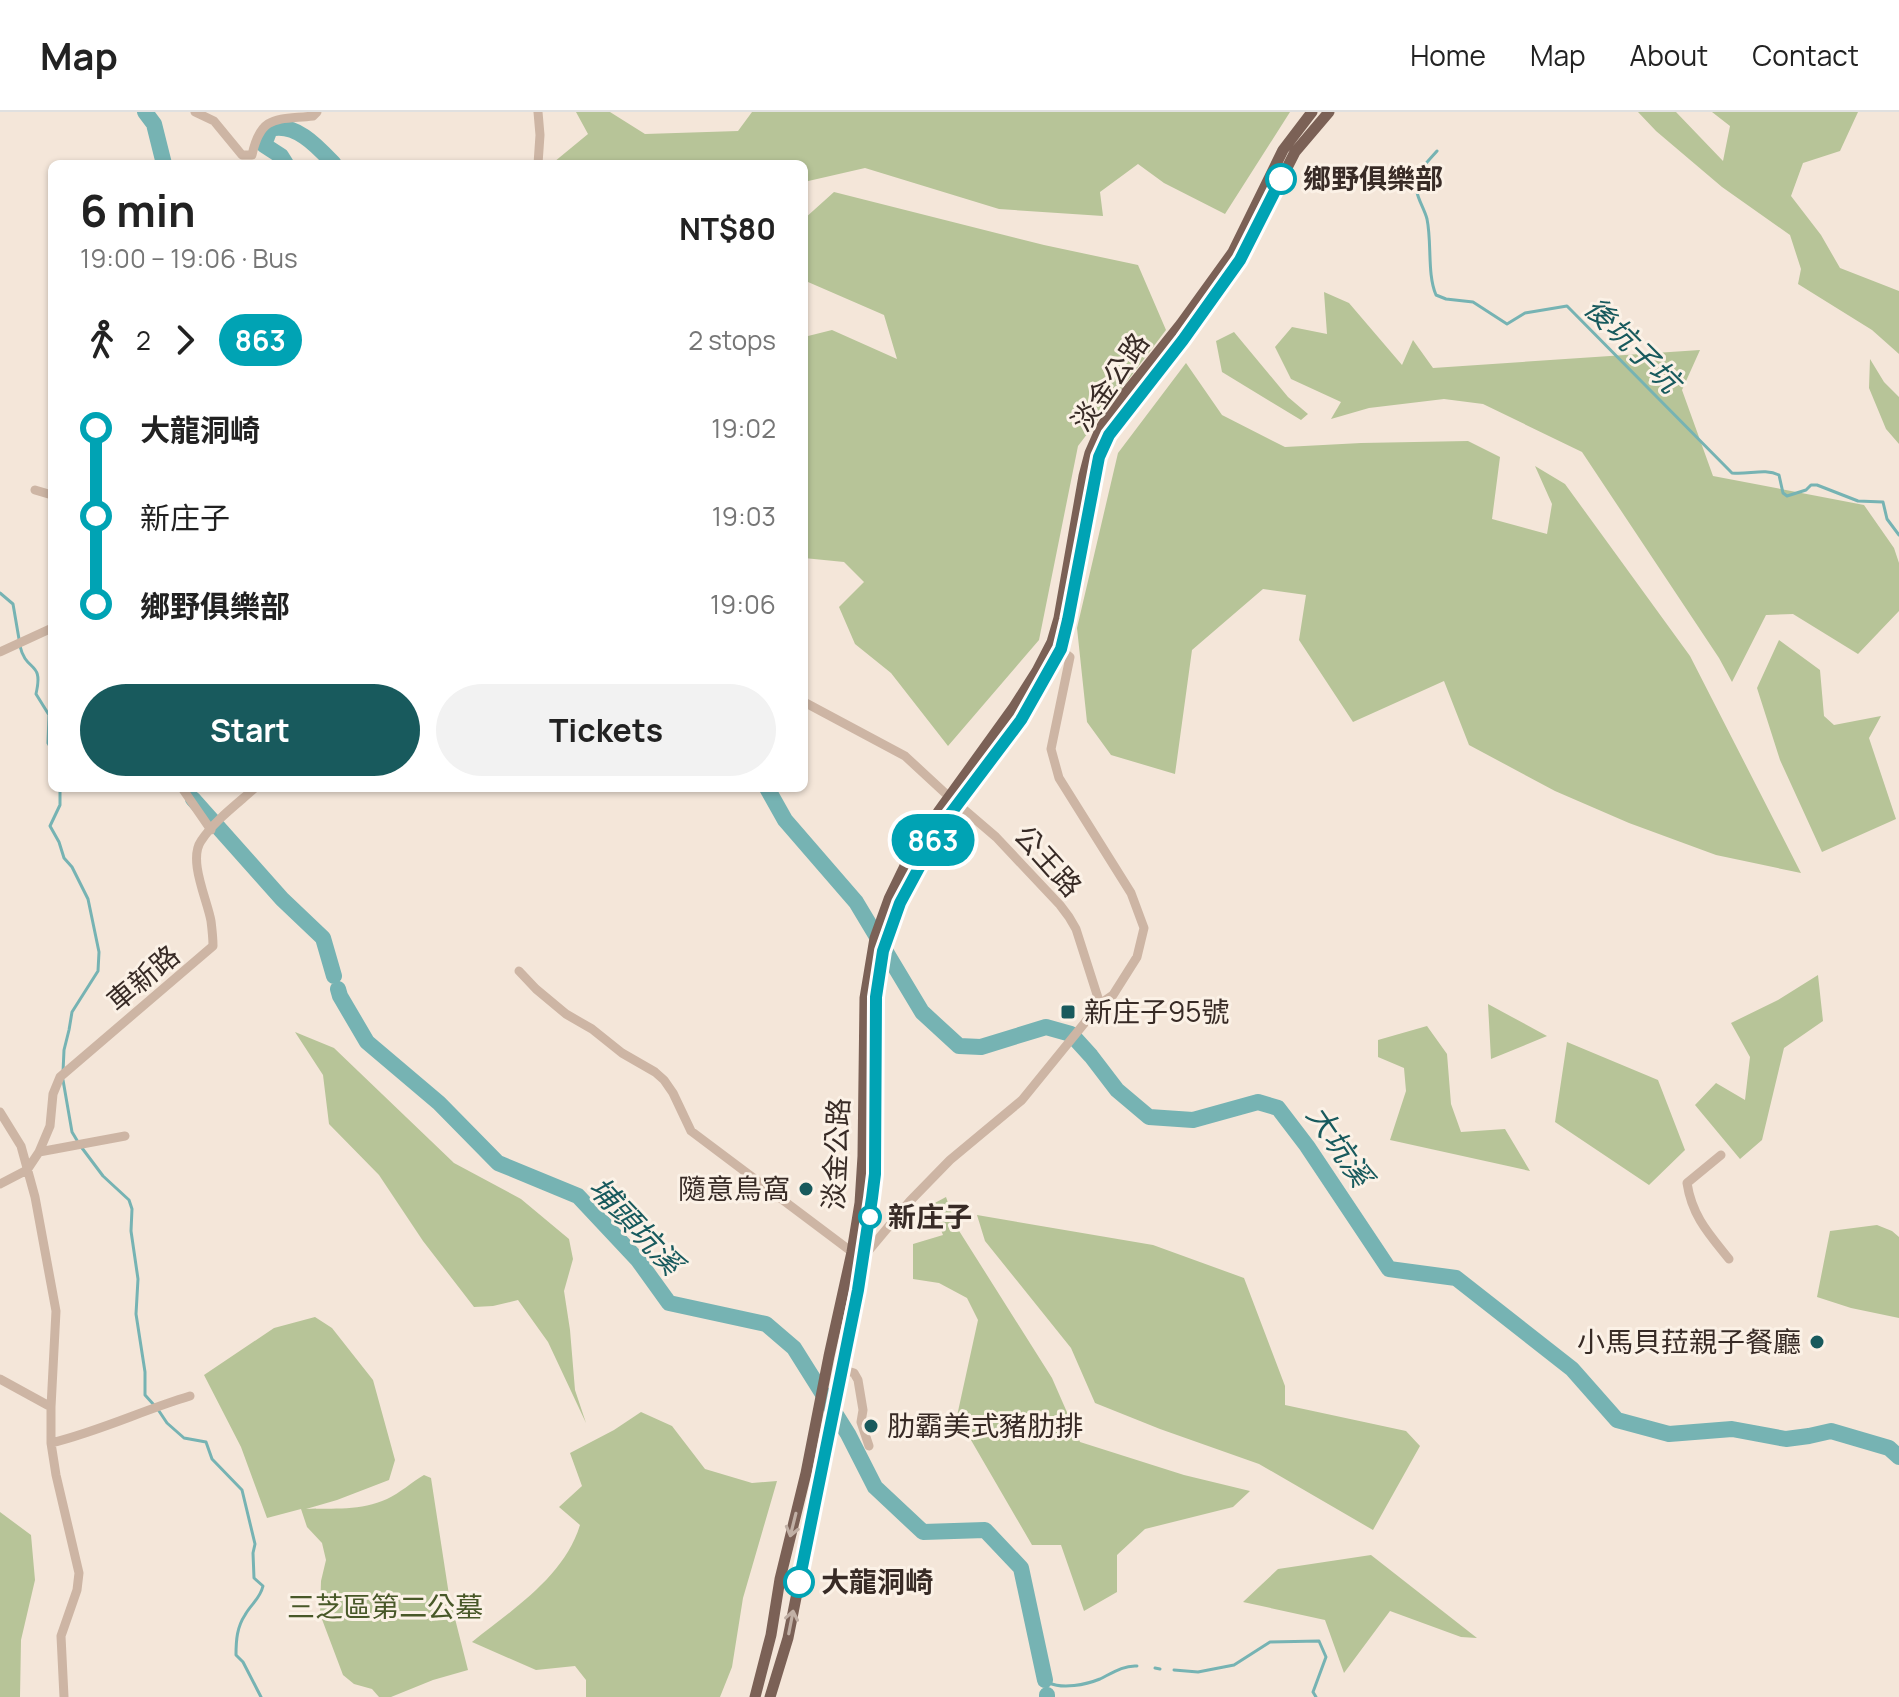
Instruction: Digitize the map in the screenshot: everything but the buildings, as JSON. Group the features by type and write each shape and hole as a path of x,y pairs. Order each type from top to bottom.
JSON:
{"main road":[{"name":"淡金公路","path":"1056,646 1084,476 1101,428 1233,252 1283,150 1312,112"},
{"name":"淡金公路","path":"770,1697 788,1638 840,1374 858,1254 863,1156 864,1017 889,899 906,864 961,789 1056,646 1068,620 1099,457 1109,435 1240,260 1295,152 1329,112"},
{"name":"淡金公路","path":"755,1697 771,1635 780,1579 806,1473 829,1356 858,1254"}],"street":[{"path":"195,112 214,121 242,155 252,155 263,127 273,121 313,116 317,112"},
{"path":"538,112 538,160"},
{"path":"35,490 48,494"},
{"path":"0,652 48,630"},
{"path":"519,971 566,1014 664,1080 691,1131 858,1254 950,1160 1022,1100 1100,1004 1113,995 1137,957 1144,928 1131,893 1059,778 1051,749 1070,657 1056,646"},
{"path":"808,704 905,756 945,793"},
{"path":"185,792 212,828"},
{"name":"車新路","path":"0,1184 27,1170 39,1152 50,1126 53,1094 64,1073 213,946 211,921 197,866 197,850 200,841 250,792"},
{"name":"公王路","path":"961,807 996,837 1069,917 1076,929 1100,1004"},
{"path":"0,1112 21,1146 35,1197 56,1311 51,1443 79,1573 77,1590 61,1636 64,1697"},
{"path":"39,1152 125,1136"},
{"path":"1721,1155 1687,1183 1690,1201 1703,1227 1729,1259"},
{"path":"840,1374 854,1373 858,1380 863,1410 861,1422 869,1446"},
{"path":"0,1379 51,1407"},
{"path":"51,1443 86,1434 161,1404 190,1396"}],"green space":[{"path":"576,112 610,112 645,134 738,131 752,112 1290,112 1225,214 1164,183 1138,164 1100,192 1103,216 999,209 865,168 808,181 808,160 556,160 588,134"},
{"path":"1638,112 1676,112 1723,161 1730,126 1712,112 1858,112 1840,151 1803,163 1791,196 1821,235 1840,268 1899,291 1899,354 1872,330 1798,284 1801,269 1790,235 1722,187"},
{"path":"834,192 1044,245 1138,265 1166,330 1078,446 1039,640 948,746 891,673 855,644 839,607 864,582 844,562 808,558 808,336 832,330 897,359 884,315 808,282 808,215"},
{"path":"1324,292 1349,303 1402,365 1413,340 1433,368 1700,350 1682,390 1713,476 1864,505 1894,548 1899,563 1899,611 1858,654 1793,614 1766,615 1732,682 1582,452 1483,404 1444,399 1369,408 1331,419 1341,402 1291,379 1275,347 1292,327 1327,334"},
{"path":"1234,332 1288,397 1308,414 1301,420 1222,372 1216,341"},
{"path":"1870,359 1884,382 1899,397 1899,444 1886,429 1869,388"},
{"path":"1186,363 1222,415 1285,447 1468,441 1500,457 1492,519 1547,534 1552,504 1535,466 1565,484 1690,656 1801,873 1716,855 1629,823 1555,791 1469,745 1444,681 1353,722 1299,640 1306,595 1263,589 1192,650 1175,774 1111,755 1087,722 1077,628 1118,453"},
{"path":"1779,640 1820,670 1824,716 1834,725 1881,716 1869,738 1896,819 1822,852 1780,760 1757,688"},
{"path":"1818,975 1823,1021 1784,1048 1762,1140 1740,1159 1695,1105 1716,1083 1745,1100 1750,1057 1731,1023 1778,1000"},
{"path":"1488,1004 1547,1036 1491,1059"},
{"path":"1427,1026 1447,1054 1451,1104 1461,1132 1505,1129 1530,1171 1390,1140 1406,1091 1404,1068 1378,1057 1378,1040"},
{"path":"295,1032 334,1048 454,1163 521,1199 569,1239 573,1259 564,1291 575,1390 586,1423 548,1342 518,1300 474,1307 423,1241 379,1175 329,1124 323,1075"},
{"path":"1567,1042 1658,1080 1685,1150 1649,1185 1555,1122"},
{"path":"946,1197 956,1226 1052,1378 1080,1442 1184,1475 1250,1491 1233,1507 1145,1529 1117,1555 1117,1592 1084,1611 1061,1545 1032,1545 957,1416 978,1320 967,1298 939,1283 913,1279 913,1244 943,1235 931,1205"},
{"path":"977,1215 1153,1245 1244,1278 1285,1386 1285,1405 1406,1431 1420,1446 1373,1530 1259,1464 1095,1403 1071,1348 985,1241"},
{"path":"1877,1225 1899,1237 1899,1318 1817,1297 1830,1231"},
{"name":"三芝區第二公墓","path":"315,1317 332,1328 373,1380 395,1460 389,1480 306,1509 347,1508 377,1503 392,1497 424,1475 431,1478 449,1595 468,1670 391,1697 379,1697 372,1689 354,1684 343,1675 320,1614 321,1581 326,1560 322,1543 307,1527 301,1509 267,1518 241,1447 204,1375 274,1328"},
{"path":"641,1412 672,1426 705,1469 752,1483 777,1481 743,1598 732,1667 720,1697 586,1697 586,1680 575,1666 536,1670 472,1642 535,1591 562,1561 572,1544 580,1525 559,1507 582,1486 570,1453"},
{"path":"0,1512 31,1535 35,1580 21,1640 20,1697 0,1697"},
{"path":"1371,1555 1477,1638 1461,1637 1390,1611 1344,1673 1325,1620 1243,1602 1278,1569"}],"waterway":[{"name":"埔頭坑溪","path":"145,112 154,124 163,160"},
{"name":"大坑溪","path":"284,160 264,145 270,129 289,129 297,133 330,160"},
{"name":"後坑子坑","path":"1437,151 1419,173 1416,182 1427,219 1436,295 1473,302 1507,324 1525,313 1567,306 1732,473 1768,472 1779,475 1783,493 1787,496 1817,485 1858,501 1883,502 1887,519 1899,535"},
{"path":"0,593 13,604 19,639"},
{"path":"20,646 26,660 36,671 36,694 48,713"},
{"path":"60,792 60,805 50,826 88,899 99,952 98,971 72,1012 63,1072"},
{"name":"大坑溪","path":"769,792 785,820 856,902 922,1012 959,1046 981,1047 1046,1027 1071,1034 1117,1090 1149,1117 1193,1120 1258,1102 1278,1108 1389,1269 1456,1278 1572,1369 1617,1420 1669,1434 1732,1429 1786,1439 1831,1431 1889,1448 1899,1457"},
{"name":"埔頭坑溪","path":"193,799 282,899 323,938 334,976"},
{"name":"埔頭坑溪","path":"338,989 367,1042 439,1103 498,1163 578,1196 638,1260 669,1303 766,1324 794,1348 848,1434 875,1487 923,1532 985,1530 1021,1568 1045,1680"},
{"path":"63,1080 72,1132 78,1142"},
{"path":"82,1148 103,1176 129,1200 132,1209 131,1231 138,1279 136,1314 145,1372 145,1395 154,1405"},
{"path":"159,1411 184,1438 206,1442 212,1459 242,1490 255,1544 254,1578 263,1586 240,1624 236,1655 243,1662 261,1697"},
{"path":"1174,1670 1198,1672 1234,1665 1270,1642 1319,1641 1326,1657 1313,1692 1316,1697"},
{"path":"1041,1664 1049,1683 1067,1686 1088,1683 1123,1668 1137,1666"},
{"path":"1155,1668 1160,1669"}],"bus line":[{"name":"863","path":"799,1582 864,1256 875,1174 876,997 883,951 891,926 919,865 942,825 1021,720 1061,649 1099,457 1109,435 1240,260 1281,179"}],"place":[{"name":"鄉野俱樂部","path":"1281,179"},
{"name":"新庄子95號","path":"1068,1012"},
{"name":"隨意鳥窩","path":"806,1189"},
{"name":"新庄子","path":"870,1217"},
{"name":"小馬貝菈親子餐廳","path":"1817,1342"},
{"name":"肋霸美式豬肋排","path":"871,1426"},
{"name":"大龍洞崎","path":"799,1582"}]}
